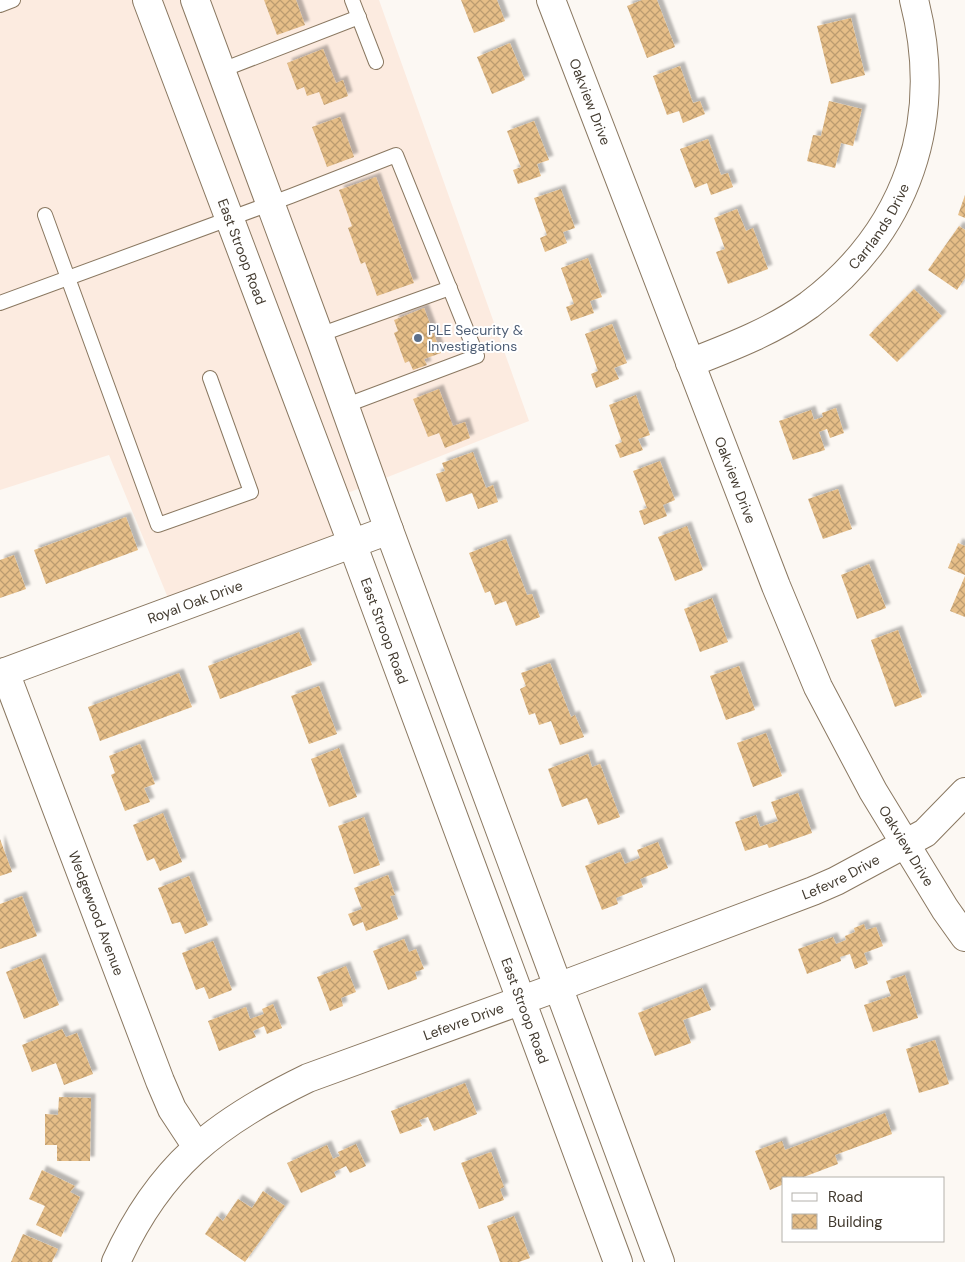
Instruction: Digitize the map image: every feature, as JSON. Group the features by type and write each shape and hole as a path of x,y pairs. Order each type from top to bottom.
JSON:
{"street":[{"name":"East Stroop Road","path":"147,0 352,544 618,1262"},
{"path":"196,0 389,530 660,1262"},
{"name":"Oakview Drive","path":"551,0 776,586 818,687 873,791 945,909 965,937"},
{"name":"Carrlands Drive","path":"690,363 754,338 807,306 842,278 872,244 893,210 910,172 922,128 926,88 923,43 914,0"},
{"name":"Royal Oak Drive","path":"3,673 389,530"},
{"name":"Wedgewood Avenue","path":"3,673 160,1081 172,1110 197,1147"},
{"name":"Lefevre Drive","path":"116,1262 140,1215 165,1180 197,1147 228,1122 270,1096 308,1078 813,892 925,833 965,792"}],"lane":[{"path":"0,4 13,0"},
{"path":"352,0 376,62"},
{"path":"222,70 359,17"},
{"path":"0,303 271,204 396,155 477,356 344,406"},
{"path":"45,216 158,525 251,492 210,378"},
{"path":"319,335 450,288"}],"shaded area":[{"path":"0,0 379,0 529,421 335,498 352,543 173,610 109,455 0,490"}],"building":[{"path":"264,0 296,0 305,25 277,35"},
{"path":"461,0 497,0 505,21 474,33"},
{"path":"642,0 657,0 675,47 647,58 627,6"},
{"path":"851,18 865,75 831,84 817,26"},
{"path":"510,43 525,80 492,94 477,57"},
{"path":"323,49 336,83 343,80 348,96 324,105 319,92 307,96 304,87 297,90 287,63"},
{"path":"680,66 693,103 700,101 705,114 683,123 679,111 667,115 653,76"},
{"path":"829,101 862,109 853,146 841,143 835,168 807,161 813,135 821,136"},
{"path":"340,117 354,157 327,167 312,127"},
{"path":"534,121 549,160 537,164 541,176 518,184 513,170 521,167 507,131"},
{"path":"708,139 721,175 728,173 733,187 711,195 707,183 695,188 680,149"},
{"path":"376,177 414,283 377,296 365,262 361,264 348,228 352,226 339,190"},
{"path":"561,189 575,228 563,232 567,243 545,252 540,238 547,235 534,198"},
{"path":"965,195 965,218 958,215"},
{"path":"737,209 746,231 753,228 768,269 728,284 716,252 725,249 714,218"},
{"path":"959,226 965,230 965,278 957,290 928,270"},
{"path":"588,258 602,297 590,301 594,313 571,321 566,307 574,304 561,268"},
{"path":"914,289 942,316 897,362 869,335"},
{"path":"424,308 441,353 424,359 427,365 413,370 409,361 405,363 394,333 398,331 394,320"},
{"path":"612,324 627,363 614,368 619,379 596,388 591,374 598,371 585,334"},
{"path":"439,389 453,426 465,422 470,438 445,448 439,433 428,437 413,399"},
{"path":"636,395 650,435 638,439 643,450 620,458 615,445 622,442 609,405"},
{"path":"836,408 844,433 830,438 827,429 819,432 825,450 793,460 779,421 811,410 814,420 823,417 822,413"},
{"path":"473,452 486,488 493,485 498,502 478,509 472,493 446,502 436,474 445,471 442,463"},
{"path":"660,461 675,500 663,505 667,516 644,525 639,511 647,508 633,471"},
{"path":"838,489 852,529 823,539 808,499"},
{"path":"126,517 138,550 46,584 34,550"},
{"path":"687,526 703,570 675,581 658,537"},
{"path":"506,539 527,595 532,594 540,617 516,626 506,601 495,605 490,591 485,593 469,553"},
{"path":"958,543 965,546 965,575 948,568"},
{"path":"14,555 26,589 0,598 0,560"},
{"path":"869,564 886,608 857,619 841,575"},
{"path":"965,576 965,617 950,611"},
{"path":"712,598 728,642 700,652 684,609"},
{"path":"898,630 922,697 895,707 871,640"},
{"path":"299,632 312,665 220,699 208,666"},
{"path":"550,663 571,717 575,715 584,737 560,745 551,721 539,725 535,713 529,715 520,689 526,686 521,673"},
{"path":"739,666 755,710 726,720 710,676"},
{"path":"179,673 192,707 100,741 88,707"},
{"path":"319,686 337,734 309,744 291,696"},
{"path":"766,733 782,776 753,787 737,743"},
{"path":"140,744 155,784 144,788 150,802 125,811 111,775 115,773 109,756"},
{"path":"339,748 357,797 329,807 311,759"},
{"path":"588,754 592,767 600,764 620,817 598,825 587,798 562,807 548,769"},
{"path":"798,793 812,833 769,848 767,844 745,851 735,822 756,815 760,827 778,821 771,802"},
{"path":"163,813 182,862 160,871 154,858 147,861 133,825"},
{"path":"364,817 380,865 354,874 338,826"},
{"path":"0,839 12,872 0,876"},
{"path":"658,842 668,868 640,879 643,887 616,898 618,904 602,910 585,866 620,852 625,864 640,858 637,850"},
{"path":"388,875 395,895 390,896 398,919 366,931 363,922 353,926 348,914 362,909 354,888"},
{"path":"189,876 208,925 185,934 180,922 172,924 158,888"},
{"path":"22,896 37,936 0,949 0,904"},
{"path":"864,924 866,930 876,927 883,946 864,953 868,964 855,969 850,954 840,957 841,961 807,974 798,949 833,937 836,944 846,940 845,936 855,932 854,928"},
{"path":"404,939 409,952 416,949 424,969 415,972 417,979 388,990 373,951"},
{"path":"213,941 232,990 209,999 204,987 196,990 182,953"},
{"path":"41,958 59,1005 24,1019 6,972"},
{"path":"346,966 356,992 341,998 343,1006 330,1011 317,977"},
{"path":"905,975 918,1018 873,1032 864,1005 891,996 886,981"},
{"path":"702,988 711,1010 683,1020 691,1043 655,1056 638,1013"},
{"path":"273,1004 282,1028 267,1034 264,1026 253,1031 256,1037 219,1051 208,1021 246,1007 250,1019 264,1014 262,1009"},
{"path":"62,1029 66,1037 77,1033 93,1074 64,1085 56,1063 32,1072 22,1045"},
{"path":"935,1040 949,1084 919,1093 906,1049"},
{"path":"465,1083 477,1114 434,1131 428,1117 419,1120 422,1126 400,1134 391,1111"},
{"path":"59,1097 91,1098 90,1161 57,1161 57,1145 45,1145 45,1114 58,1115"},
{"path":"885,1113 892,1134 835,1155 838,1164 804,1177 782,1177 782,1185 770,1190 755,1151 782,1141 785,1150"},
{"path":"356,1144 366,1166 350,1173 346,1166 334,1172 336,1177 301,1193 287,1163 327,1145 333,1159 340,1156 338,1152"},
{"path":"491,1152 504,1187 500,1189 504,1200 479,1209 461,1163"},
{"path":"42,1170 75,1186 70,1192 80,1197 61,1237 36,1225 45,1206 29,1199"},
{"path":"263,1191 285,1206 245,1262 205,1234 217,1216 223,1221 238,1199 252,1208"},
{"path":"514,1216 530,1258 519,1262 500,1262 487,1226"},
{"path":"23,1234 58,1249 52,1262 11,1262"}],"place":[{"name":"PLE Security & Investigations","path":"418,338"}]}
